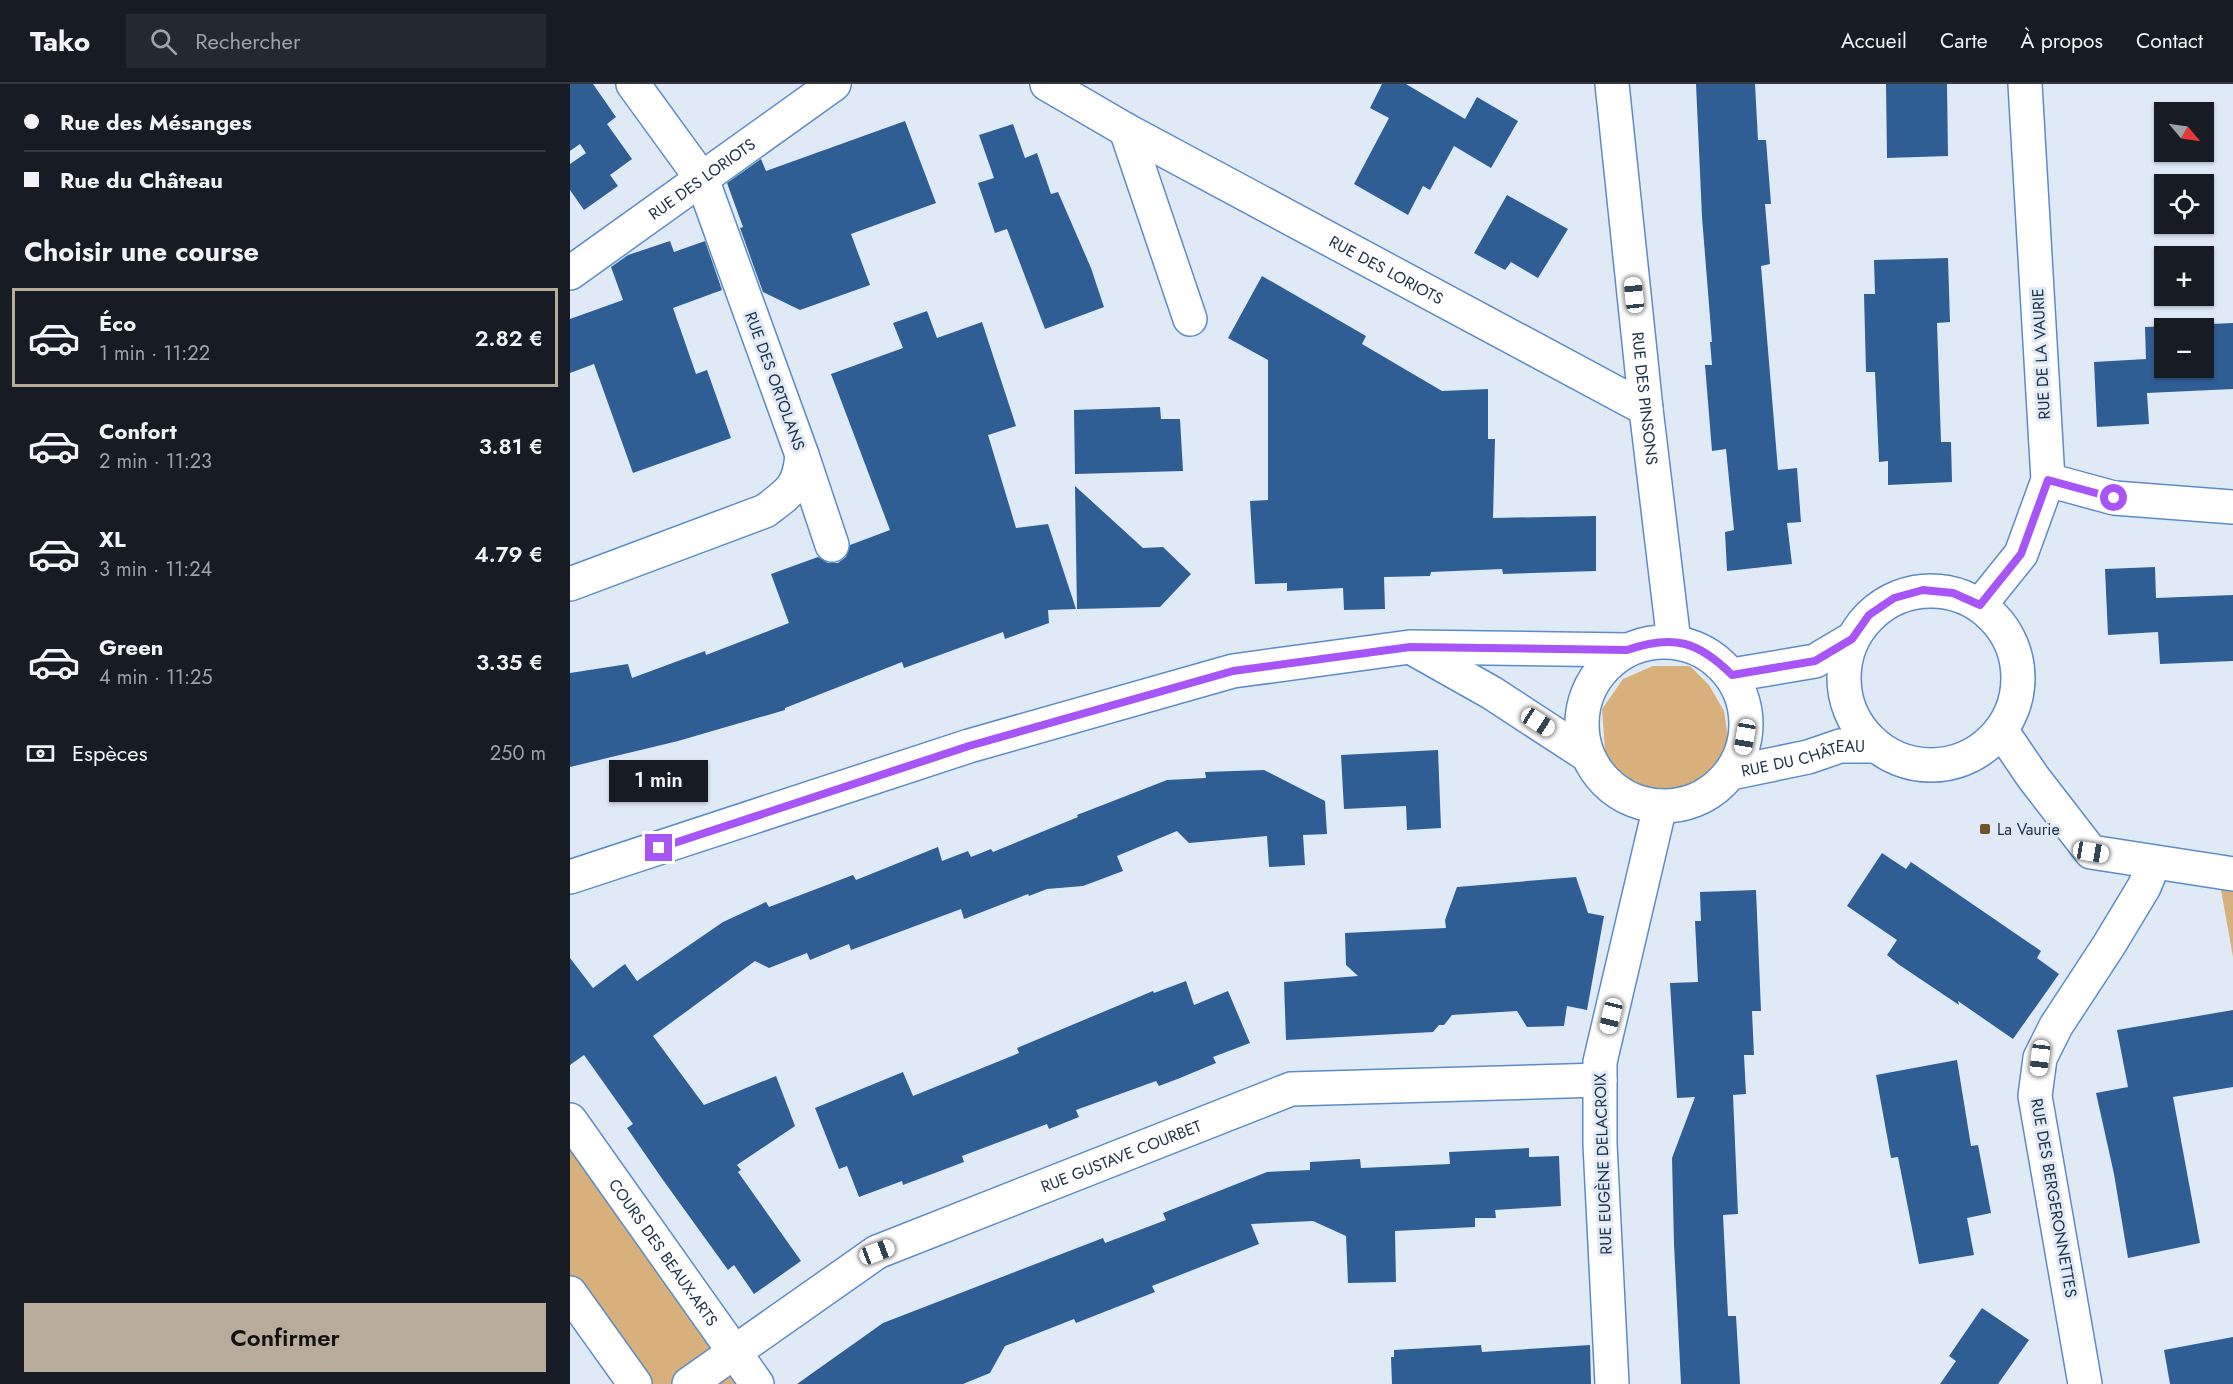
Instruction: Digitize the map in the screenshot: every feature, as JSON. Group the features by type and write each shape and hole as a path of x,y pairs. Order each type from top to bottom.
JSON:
{"street":[{"name":"RUE DES ORTOLANS","path":"570,584 765,511 788,494 800,475 802,455 702,178 633,84"},
{"name":"RUE DES LORIOTS","path":"570,273 834,84"},
{"name":"RUE DES LORIOTS","path":"1047,84 1126,130 1646,409"},
{"name":"RUE DES PINSONS","path":"1612,84 1646,409 1674,642"},
{"name":"RUE DE LA VAURIE","path":"1980,605 2021,554 2048,480 2025,84"},
{"path":"1126,130 1190,320"},
{"path":"1145,187 1185,162"},
{"path":"802,455 832,545"},
{"path":"2048,480 2114,498 2233,507"},
{"path":"765,511 816,496"},
{"path":"1923,590 1953,593 1980,605 2001,624 2013,649 2017,668 2014,705 2001,730 1980,750 1972,754 1955,762 1927,766 1900,760 1875,746 1857,725 1845,697 1843,668 1852,639 1869,615 1894,598 1923,590"},
{"path":"1732,675 1815,661 1852,639"},
{"path":"1650,642 1674,642 1695,647 1714,657 1732,675 1743,699 1747,725 1742,750 1731,773 1711,792 1686,803 1660,807 1636,802 1616,791 1599,775 1587,755 1582,735 1582,715 1587,695 1596,677 1610,662 1627,650 1650,642"},
{"path":"570,877 969,746 1233,671 1410,647 1627,650"},
{"path":"1410,647 1492,693 1587,755"},
{"path":"2001,730 2033,777 2091,852 2233,874"},
{"name":"RUE DU CHÂTEAU","path":"1731,773 1808,756 1840,746 1875,746"},
{"name":"RUE EUGÈNE DELACROIX","path":"1612,1384 1600,1144 1600,1062 1660,807"},
{"name":"RUE DES BERGERONNETTES","path":"2085,1384 2035,1096 2040,1058 2056,1026 2144,887 2154,863"},
{"name":"RUE GUSTAVE COURBET","path":"688,1384 877,1252 1291,1089 1600,1080"},
{"name":"COURS DES BEAUX-ARTS","path":"570,1120 757,1384"},
{"path":"570,1293 634,1384"}],"shaded area":[{"path":"1653,666 1690,666 1709,685 1724,711 1728,738 1720,759 1698,781 1672,791 1650,788 1619,775 1605,751 1602,709 1623,679"},
{"path":"2218,873 2233,874 2233,957"},
{"path":"570,1120 757,1384 635,1384 570,1293"}],"building":[{"path":"570,84 593,84 616,117 607,124 632,159 610,175 618,186 584,210 570,190 570,164 586,153 580,144 570,151"},
{"path":"1382,84 1406,84 1465,119 1477,97 1518,121 1491,168 1454,146 1430,190 1423,186 1408,215 1354,184 1389,118 1370,108"},
{"path":"1696,84 1755,84 1758,140 1766,140 1771,204 1765,204 1770,264 1761,266 1778,470 1797,468 1801,522 1787,523 1792,564 1727,571 1725,532 1734,530 1726,449 1712,451 1705,365 1712,365 1710,342 1712,342 1702,217"},
{"path":"1886,84 1947,84 1948,156 1887,158"},
{"path":"905,121 936,203 851,234 870,285 800,310 763,292 727,183 761,159 766,171"},
{"path":"1013,124 1025,158 1037,153 1051,194 1058,192 1091,268 1104,307 1045,329 1007,229 995,233 978,183 994,178 979,135"},
{"path":"1507,195 1568,229 1538,278 1511,262 1505,270 1474,253"},
{"path":"670,241 674,252 705,241 722,290 673,308 696,374 707,370 731,438 633,473 594,364 570,373 570,319 623,300 611,267 628,255"},
{"path":"1948,258 1950,322 1937,323 1941,442 1951,442 1952,482 1888,485 1888,461 1879,462 1875,372 1866,372 1864,294 1875,294 1874,260"},
{"path":"1262,276 1366,336 1362,344 1442,391 1488,389 1488,439 1495,439 1493,518 1596,516 1596,571 1503,574 1502,569 1431,572 1430,576 1384,577 1385,609 1344,610 1343,588 1287,591 1287,583 1255,584 1250,501 1268,500 1268,360 1228,338"},
{"path":"927,311 937,338 982,322 1016,426 988,435 1016,528 1048,524 1076,609 1048,610 1049,623 1005,639 1003,632 904,668 902,662 785,708 785,710 678,741 570,767 570,673 628,664 632,678 705,651 706,655 789,623 771,574 818,557 828,563 838,563 846,557 850,545 890,530 831,374 903,348 893,323"},
{"path":"2233,323 2233,389 2147,393 2149,424 2097,427 2094,362 2146,359 2145,327 2154,327 2154,378 2214,378 2214,324"},
{"path":"1160,407 1161,419 1180,419 1183,471 1075,474 1074,410"},
{"path":"1075,486 1143,548 1163,547 1191,574 1160,607 1077,609"},
{"path":"2155,567 2156,598 2233,595 2233,661 2160,664 2158,632 2108,635 2105,569"},
{"path":"1438,750 1441,828 1407,830 1406,806 1344,809 1341,755"},
{"path":"1264,770 1325,801 1327,834 1303,835 1305,865 1269,867 1267,836 1189,843 1177,831 1117,856 1123,871 1083,886 1047,889 1029,896 1028,894 964,919 961,909 851,950 849,944 810,960 807,953 769,968 755,961 653,1036 704,1105 776,1076 795,1126 737,1165 741,1170 738,1172 801,1261 754,1294 734,1265 728,1270 663,1180 627,1128 633,1124 584,1055 570,1065 570,958 593,988 625,964 637,981 723,922 766,902 769,907 853,875 856,880 938,847 942,861 968,851 971,857 991,849 993,852 1078,817 1077,815 1167,780 1206,778 1205,772"},
{"path":"1882,853 1906,869 1911,862 2041,951 2037,958 2059,974 2013,1039 1898,964 1887,955 1897,940 1847,906"},
{"path":"1576,877 1588,913 1604,916 1587,1010 1567,1006 1564,1026 1527,1027 1517,1011 1452,1015 1444,1025 1439,1025 1433,1032 1286,1040 1284,982 1358,976 1346,965 1345,933 1446,928 1445,920 1457,887"},
{"path":"1756,890 1761,1011 1752,1011 1754,1055 1744,1055 1746,1094 1733,1095 1738,1214 1723,1215 1728,1316 1736,1316 1740,1384 1681,1384 1672,1158 1695,1097 1677,1098 1670,983 1698,982 1695,921 1701,921 1700,892"},
{"path":"1186,981 1194,1005 1228,991 1250,1043 1213,1057 1216,1063 1180,1078 1159,1086 1156,1081 1076,1110 1079,1117 1049,1129 1047,1124 962,1156 964,1162 903,1185 902,1181 859,1197 847,1166 839,1169 815,1108 903,1072 913,1096 1019,1053 1017,1048 1153,991 1154,993"},
{"path":"2233,1010 2233,1087 2173,1097 2200,1243 2128,1258 2114,1174 2096,1093 2128,1087 2117,1030"},
{"path":"1957,1060 1971,1146 1978,1145 1991,1213 1967,1218 1974,1255 1919,1264 1898,1157 1891,1158 1876,1075"},
{"path":"1529,1148 1529,1157 1559,1156 1561,1206 1495,1210 1496,1218 1475,1218 1475,1227 1395,1231 1396,1282 1348,1283 1346,1236 1313,1221 1251,1224 1259,1244 1152,1286 1155,1292 1076,1323 1074,1319 1005,1346 990,1373 963,1384 797,1384 883,1323 1103,1238 1105,1243 1166,1220 1163,1213 1267,1172 1310,1170 1310,1162 1360,1159 1361,1168 1450,1164 1449,1152"},
{"path":"1982,1308 2029,1340 1998,1384 1940,1384 1956,1361 1949,1356"},
{"path":"2233,1337 2233,1384 2170,1384 2164,1350"},
{"path":"1481,1345 1482,1352 1590,1345 1591,1384 1392,1384 1391,1357 1394,1357 1394,1350"}],"place":[{"name":"La Vaurie","path":"1985,829"}],"route":[{"path":"659,848 969,746 1233,671 1410,647 1627,650 1650,642 1674,642 1695,647 1714,657 1732,675 1815,661 1852,639 1869,615 1894,598 1923,590 1953,593 1980,605 2021,554 2048,480 2114,498"}]}
